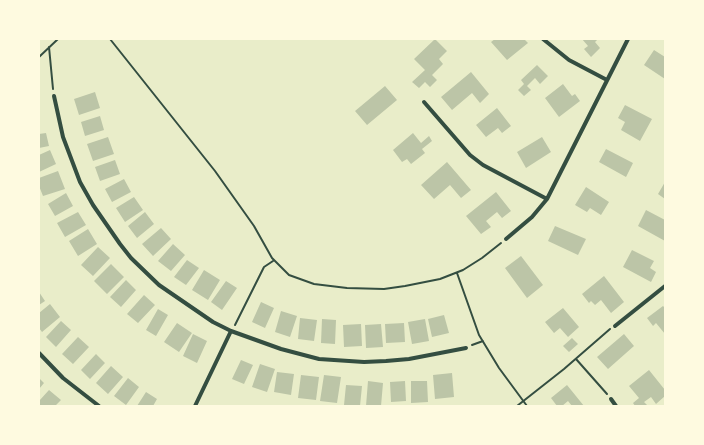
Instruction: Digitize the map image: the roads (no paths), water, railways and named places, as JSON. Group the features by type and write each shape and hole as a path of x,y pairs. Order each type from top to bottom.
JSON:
{"street":[{"path":"543,39 569,60 607,80"},
{"path":"506,239 532,217 547,199 628,39"},
{"path":"54,96 63,137 74,168 93,205 120,244 131,258 159,285 213,322 232,332 301,355 342,361 364,362 409,359 466,348"},
{"path":"424,102 470,155 483,165 547,199"},
{"path":"614,326 665,286"},
{"path":"195,406 232,332"},
{"path":"39,354 69,382 99,406"},
{"path":"611,400 616,406"}]}
